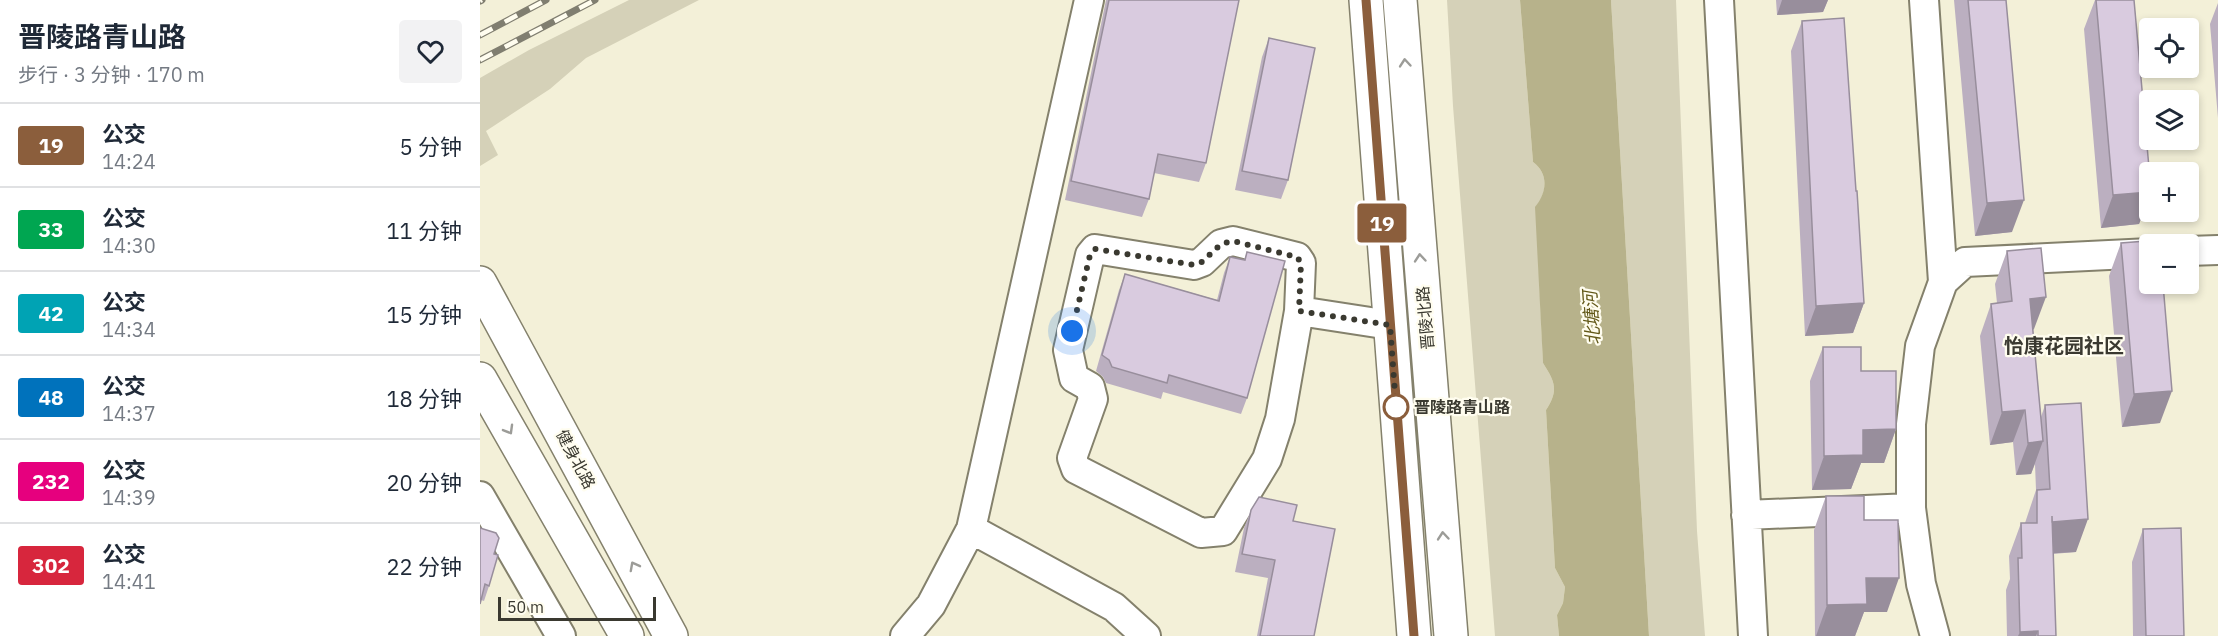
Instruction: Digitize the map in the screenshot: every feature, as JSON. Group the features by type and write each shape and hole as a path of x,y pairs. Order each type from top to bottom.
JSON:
{"main road":[{"path":"1366,0 1414,636"},
{"name":"晋陵北路","path":"1400,0 1451,636"},
{"name":"健身北路","path":"480,283 671,636"},
{"name":"健身北路","path":"480,325 645,636"},
{"path":"480,379 627,636"},
{"path":"1446,574 1471,636"}],"street":[{"path":"904,636 930,605 971,529 1089,0"},
{"path":"1719,0 1753,636"},
{"path":"1924,0 1943,282 1920,346 1911,424 1911,508 1921,584 1935,636"},
{"path":"1233,241 1297,257 1301,263 1299,311 1280,419 1267,459 1223,531 1201,533 1076,469 1072,458 1093,399 1090,387 1074,378 1068,350 1090,255 1095,249 1194,265 1202,262 1221,244 1233,241"},
{"path":"2199,251 2218,250"},
{"path":"1943,282 1965,262 2139,254"},
{"path":"1299,311 1390,325"},
{"path":"480,496 561,636"},
{"path":"1746,514 1911,508"},
{"path":"971,529 1114,607 1146,636"}],"shaded area":[{"path":"629,0 699,0 586,58 550,89 486,131 498,155 480,166 480,78 529,50"},
{"path":"1447,0 1520,0 1533,162 1542,172 1545,183 1536,207 1543,363 1554,386 1553,397 1546,410 1555,568 1565,587 1563,603 1557,615 1559,636 1495,636 1453,106"},
{"path":"1611,0 1676,0 1697,531 1705,636 1649,636"}],"water":[{"name":"北塘河","path":"1520,0 1611,0 1649,636 1559,636 1557,615 1563,603 1565,587 1555,568 1546,410 1553,397 1554,386 1543,363 1535,207 1544,189 1544,178 1533,162"}],"building":[{"path":"1109,0 1239,0 1206,163 1158,154 1149,199 1071,181"},
{"path":"1968,0 2006,0 2024,200 1987,203"},
{"path":"2096,0 2134,0 2139,78 2141,78 2142,90 2139,90 2139,150 2147,150 2148,162 2139,162 2139,193 2113,195"},
{"path":"1844,18 1864,303 1816,306 1802,21"},
{"path":"1269,38 1315,48 1288,180 1242,171"},
{"path":"2139,242 2139,294 2164,294 2172,391 2134,394 2121,243"},
{"path":"2041,248 2046,297 2030,299 2043,441 2028,443 2025,410 2002,412 1991,304 2012,301 2007,251"},
{"path":"1247,252 1285,261 1247,398 1169,375 1167,383 1112,367 1109,360 1102,355 1125,274 1219,301 1230,257 1245,260"},
{"path":"1823,347 1861,347 1861,371 1896,371 1896,429 1863,430 1863,455 1824,456"},
{"path":"2081,403 2088,519 2052,522 2056,636 2038,636 2038,631 2020,632 2018,558 2022,558 2021,523 2037,523 2037,490 2050,489 2045,405"},
{"path":"1826,496 1864,496 1864,520 1898,520 1899,578 1866,578 1867,604 1827,605"},
{"path":"1259,497 1297,505 1293,521 1335,529 1314,636 1260,636 1275,560 1242,554 1251,510"},
{"path":"480,528 496,533 499,538 494,554 498,555 489,586 485,584 480,604"},
{"path":"2181,528 2184,636 2146,636 2143,529"}],"railway":[{"path":"480,35 546,0"},
{"path":"480,60 595,0"}],"bus line":[{"name":"19","path":"1366,0 1414,636"}],"place":[{"name":"晋陵路青山路","path":"1396,407"}],"district":[{"name":"怡康花园社区","path":"2064,346"}],"route":[{"path":"1072,331 1090,255 1095,249 1194,265 1202,262 1221,244 1233,241 1297,257 1301,263 1299,311 1390,325 1396,407"}]}
